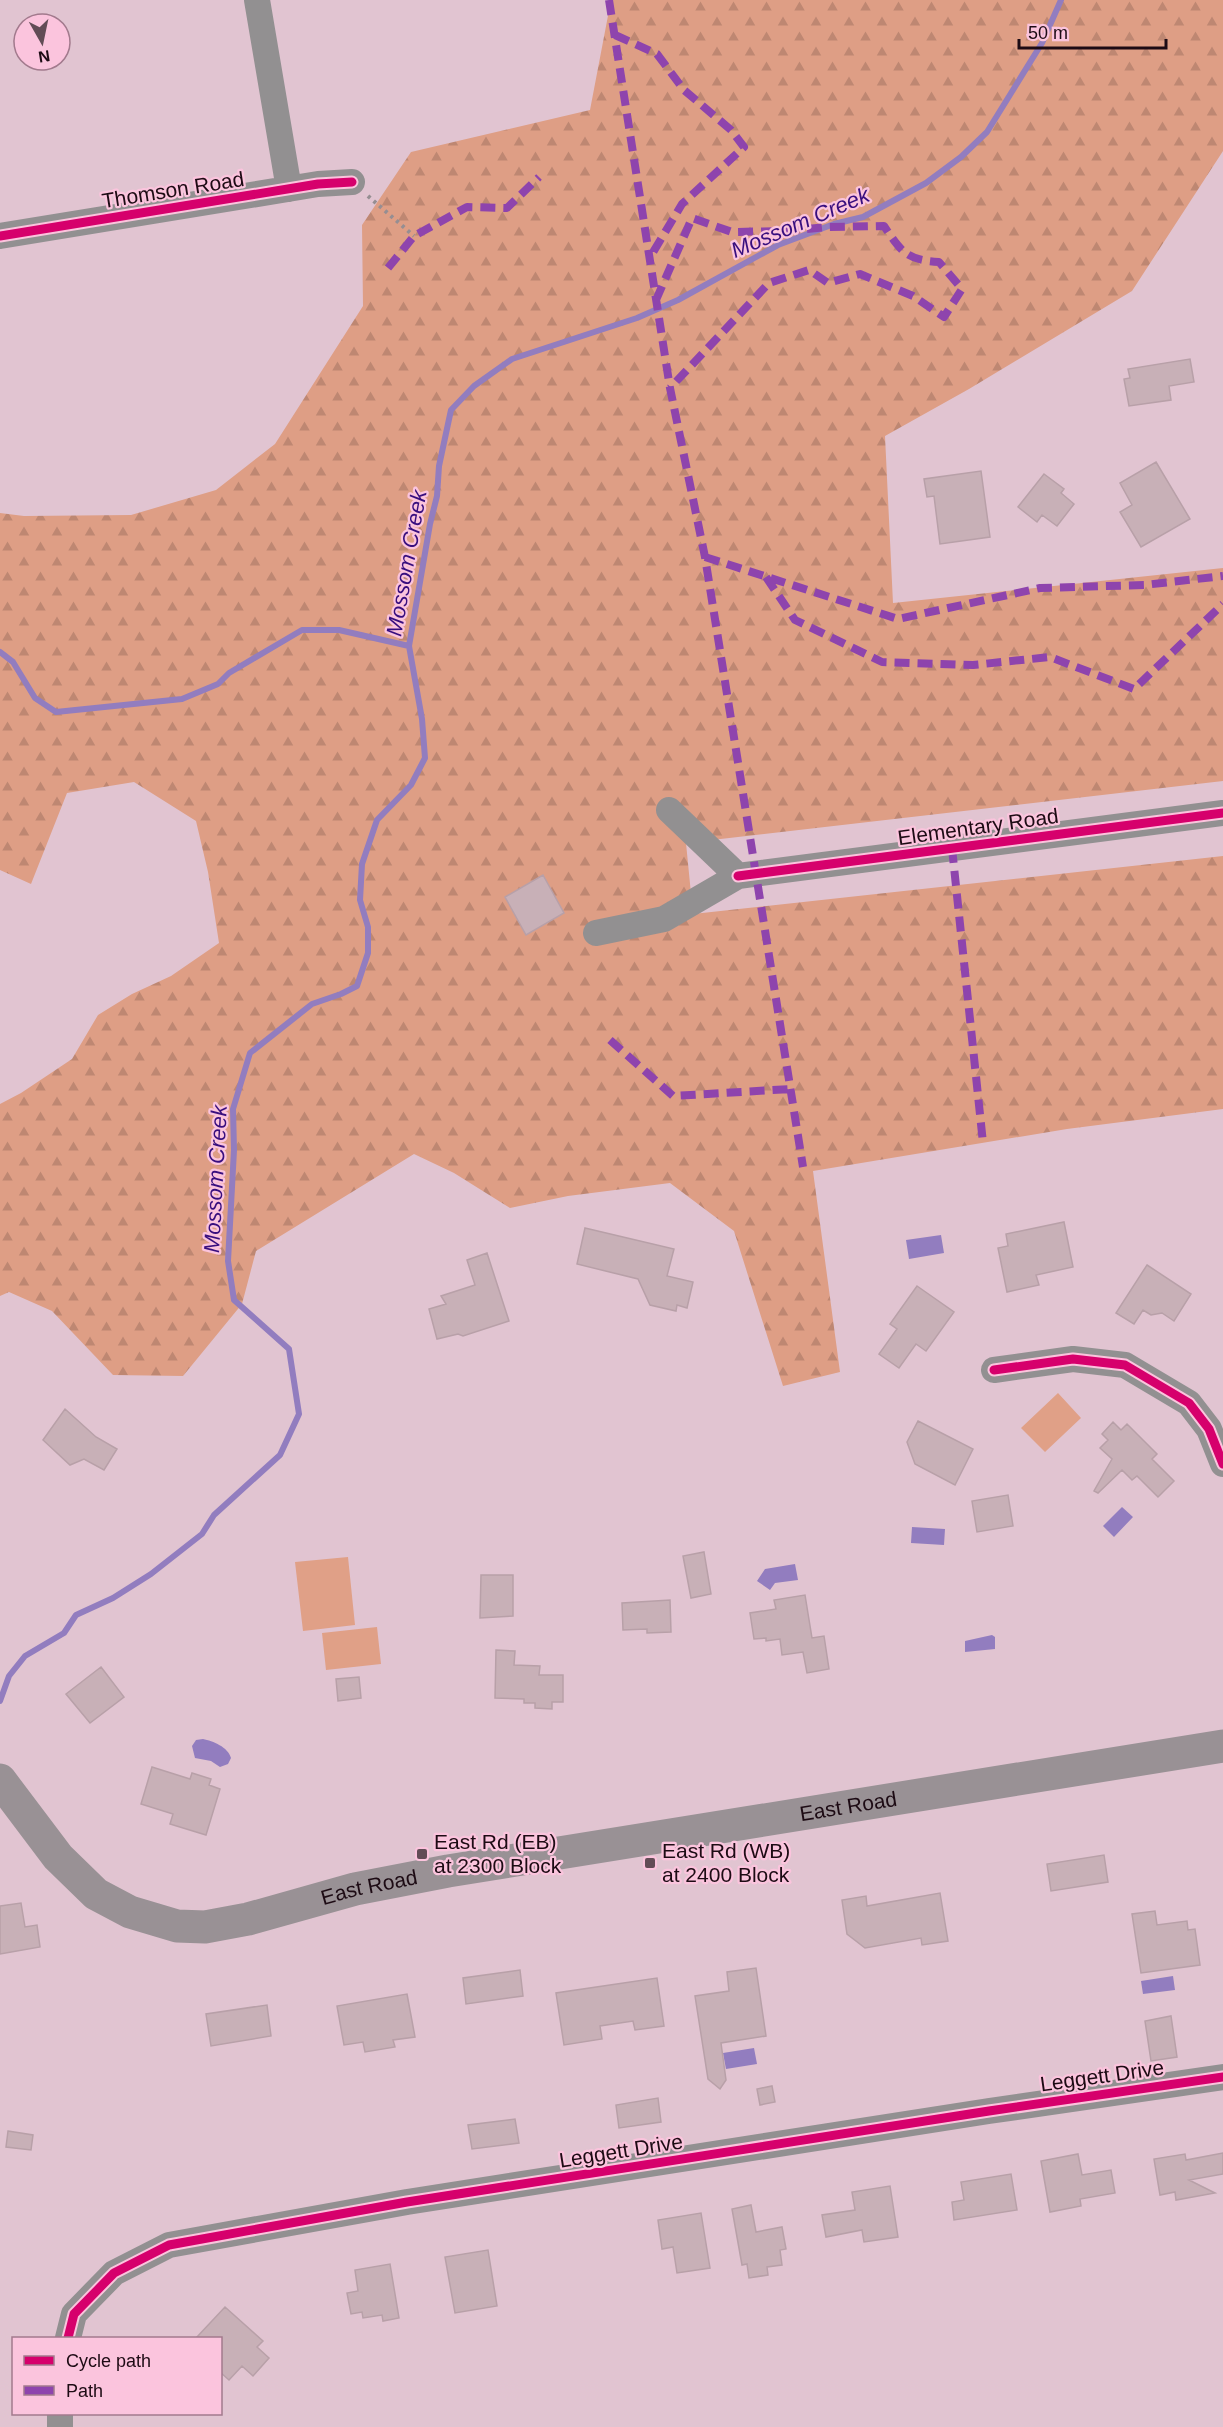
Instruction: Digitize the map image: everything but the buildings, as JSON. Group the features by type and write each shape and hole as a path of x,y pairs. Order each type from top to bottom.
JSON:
{"main road":[{"name":"East Road","path":"0,1780 58,1857 96,1894 114,1905 147,1919 177,1926 205,1927 248,1919 355,1889 448,1871 1223,1746"}],"street":[{"path":"257,0 289,189"},
{"name":"Thomson Road","path":"0,236 289,189 352,182"},
{"path":"596,933 664,919 738,876 669,810"},
{"name":"Elementary Road","path":"738,876 1223,813"},
{"path":"994,1370 1073,1359 1125,1365 1189,1403 1209,1429 1223,1464"},
{"name":"Leggett Drive","path":"68,2337 74,2314 114,2273 169,2245 407,2202 1223,2077"}],"path":[{"path":"352,182 414,236"}],"green space":[{"path":"611,0 1223,0 1223,151 1132,291 969,389 885,436 893,603 1223,568 1223,781 686,843 693,914 1223,856 1223,1109 1067,1129 813,1171 840,1372 783,1386 734,1231 670,1183 568,1196 510,1208 454,1173 414,1154 256,1251 242,1304 183,1376 113,1375 52,1311 9,1292 0,1296 0,1104 21,1093 72,1059 98,1015 132,994 171,976 219,943 208,872 196,821 134,782 67,793 31,884 0,870 0,513 24,516 131,515 216,490 275,444 363,306 362,225 411,152 590,110"}],"shaded area":[{"path":"941,1235 944,1253 909,1259 906,1240"},
{"path":"1058,1393 1081,1418 1045,1452 1021,1428"},
{"path":"1122,1507 1133,1517 1114,1537 1103,1526"},
{"path":"912,1527 945,1529 944,1545 911,1543"},
{"path":"348,1557 355,1625 303,1631 295,1562"},
{"path":"795,1564 798,1580 775,1583 770,1590 757,1581 765,1569"},
{"path":"377,1627 381,1664 326,1670 322,1633"},
{"path":"992,1635 995,1637 995,1649 965,1652 965,1641"},
{"path":"203,1739 227,1751 231,1758 228,1764 220,1767 211,1761 195,1758 192,1746 196,1740"},
{"path":"1173,1976 1175,1990 1143,1994 1141,1981"},
{"path":"754,2048 757,2064 726,2069 723,2053"}],"waterway":[{"name":"Mossom Creek","path":"0,1701 9,1676 25,1656 64,1633 76,1615 113,1598 151,1574 202,1534 214,1515 280,1455 299,1414 289,1349 234,1300 228,1261 234,1150 233,1109 250,1053 312,1004 357,986 368,953 368,927 360,900 362,864 377,820 411,785 425,758 422,719 409,646 437,496 439,466 451,410 474,386 512,359 637,318 678,300 778,245 834,224 863,217 926,183 961,157 987,132 1042,43 1061,0"},
{"path":"0,652 13,662 35,698 56,712 182,699 218,684 229,673 302,630 339,630 409,646"}],"marked path":[{"path":"609,0 670,388 705,557 803,1167"},
{"path":"615,35 657,54 684,90 731,130 744,147 682,204 649,259"},
{"path":"388,268 414,236 467,207 507,208 539,177"},
{"path":"656,300 692,218 732,232 884,226 901,249 912,257 939,262 962,289 944,317 913,296 860,274 828,283 809,270 769,283 670,388"},
{"path":"705,557 898,619 1040,588 1144,585 1223,576"},
{"path":"766,577 795,620 882,662 973,665 1050,657 1134,689 1223,604"},
{"path":"952,848 983,1143"},
{"path":"610,1040 673,1096 791,1089"}],"cycle path":[{"path":"0,236 318,184 352,182"},
{"path":"738,876 1223,813"},
{"path":"994,1370 1073,1359 1125,1365 1189,1403 1209,1429 1223,1464"},
{"path":"68,2337 74,2314 114,2273 169,2245 407,2202 989,2111 1223,2077"}],"place":[{"name":"East Rd (EB) at 2300 Block","path":"422,1854"},
{"name":"East Rd (WB) at 2400 Block","path":"650,1863"}]}
